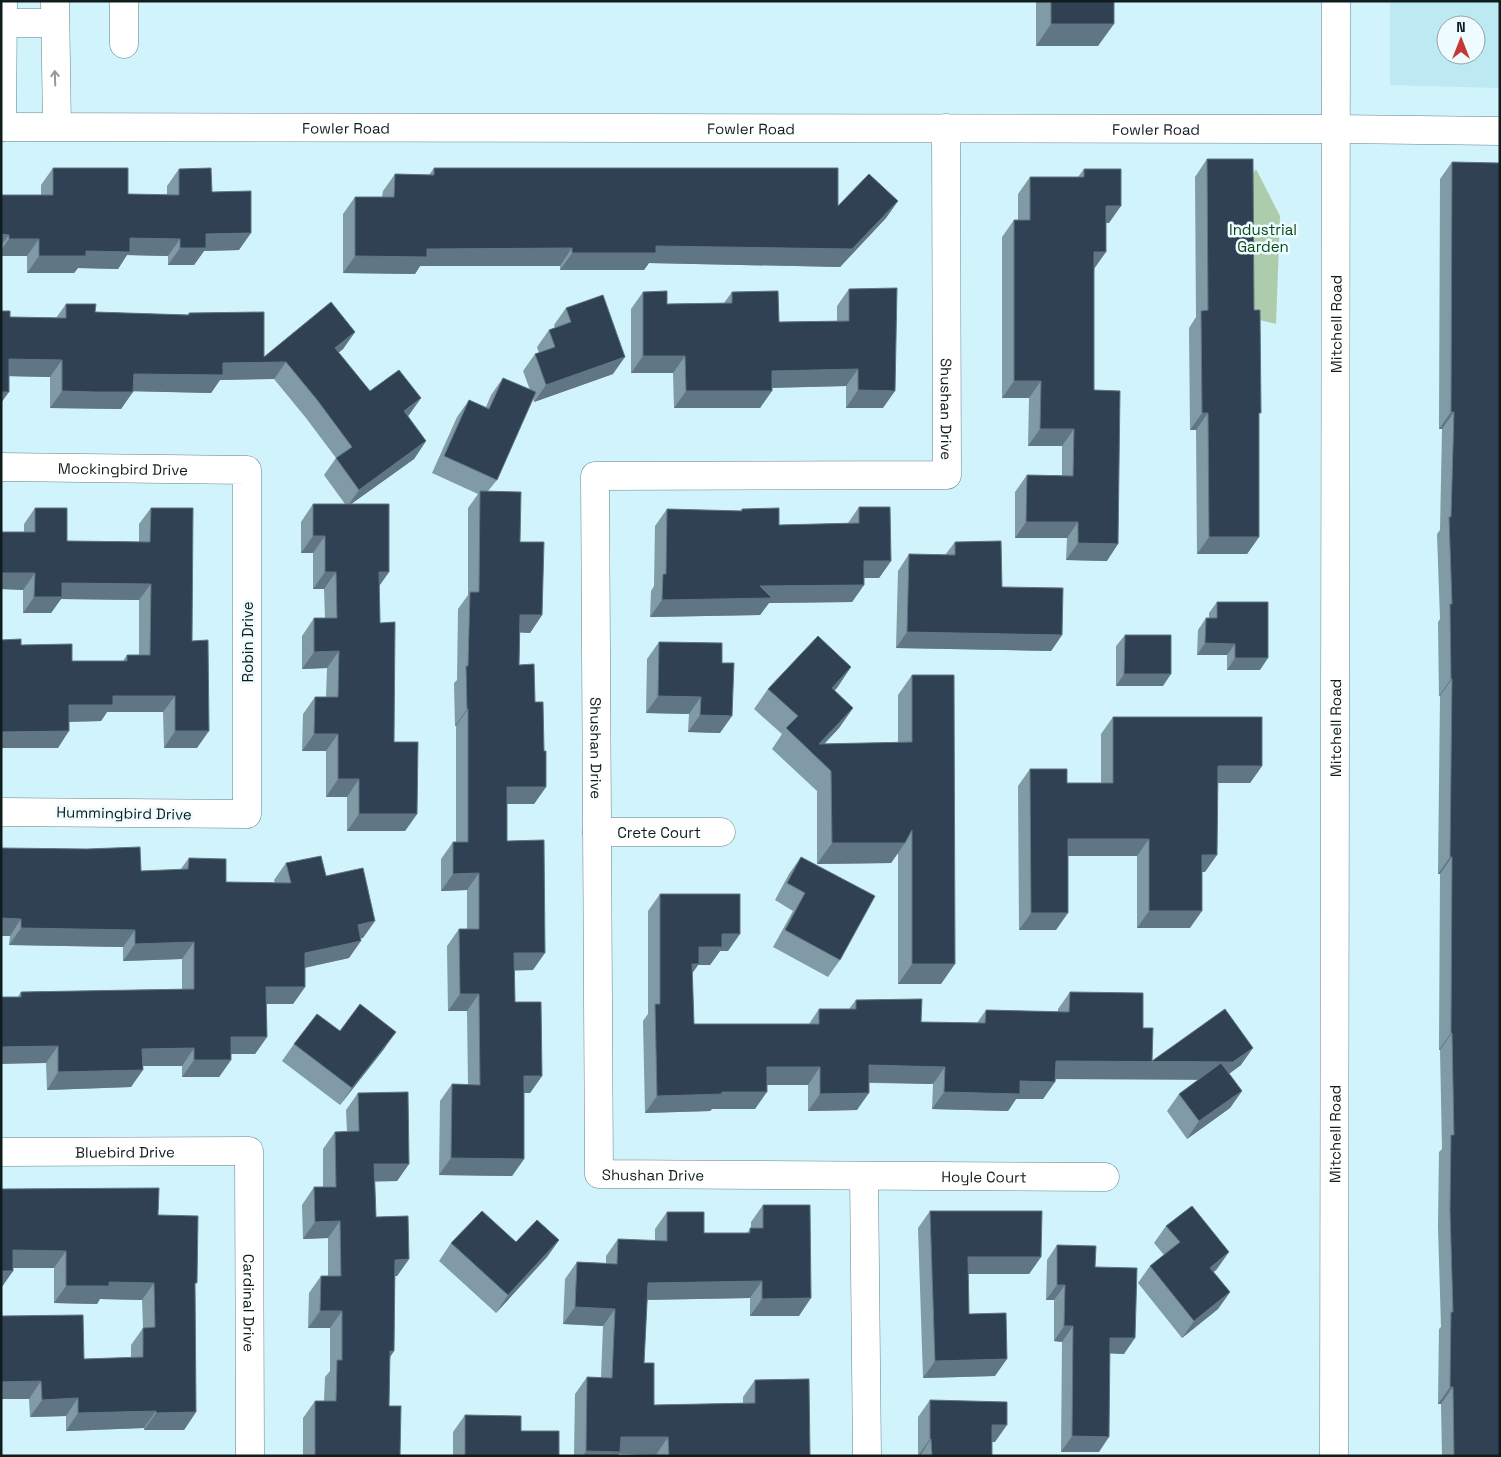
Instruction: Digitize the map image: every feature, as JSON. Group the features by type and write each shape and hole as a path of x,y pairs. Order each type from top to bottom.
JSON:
{"street":[{"path":"124,1 124,44"},
{"name":"Mitchell Road","path":"1334,1456 1336,1"},
{"path":"2,127 3,12 54,12 57,126"},
{"name":"Fowler Road","path":"2,127 946,128 1500,132"},
{"name":"Shushan Drive","path":"864,1176 599,1174 596,476 947,475 946,128"},
{"name":"Mockingbird Drive","path":"1,467 247,470"},
{"name":"Robin Drive","path":"247,470 247,814"},
{"name":"Hummingbird Drive","path":"1,812 247,814"},
{"name":"Crete Court","path":"597,832 721,832"},
{"name":"Bluebird Drive","path":"1,1152 249,1152"},
{"name":"Cardinal Drive","path":"249,1152 250,1456"},
{"path":"864,1176 867,1456"},
{"name":"Hoyle Court","path":"864,1176 1105,1177"}],"shaded area":[{"path":"1390,1 1500,1 1500,88 1390,85"}],"green space":[{"name":"Industrial Garden","path":"1256,169 1280,216 1276,324 1247,317 1247,181"}],"building":[{"path":"1051,1 1114,1 1114,24 1051,24"},
{"path":"1207,159 1253,159 1254,310 1260,310 1259,537 1209,537 1208,413 1202,413 1201,311 1208,310"},
{"path":"1452,162 1500,163 1500,1456 1454,1456 1453,1387 1450,1387 1451,1312 1453,1312 1450,1210 1451,1135 1454,1135 1451,1033 1452,857 1450,857 1452,679 1450,604 1452,604 1449,517 1451,517 1454,412 1451,412"},
{"path":"53,168 128,168 128,194 179,195 179,169 211,168 212,192 251,191 251,233 206,234 206,248 180,248 180,239 130,238 130,252 86,251 86,256 39,256 39,239 9,239 9,235 1,234 1,195 53,195"},
{"path":"434,168 838,168 838,206 869,174 898,201 852,249 656,246 656,253 572,253 572,248 427,249 427,257 355,256 355,197 394,197 395,174 434,175"},
{"path":"1084,169 1121,169 1121,206 1106,206 1106,252 1094,252 1094,390 1120,391 1118,544 1078,543 1078,522 1026,522 1027,475 1073,476 1074,429 1040,429 1041,381 1014,381 1014,220 1030,220 1030,177 1084,177"},
{"path":"897,288 895,391 858,390 858,369 772,371 772,391 686,391 685,356 643,356 643,292 667,291 667,304 732,303 732,292 778,291 779,322 849,321 849,289"},
{"path":"603,295 625,357 546,385 535,354 555,347 549,330 571,322 566,308"},
{"path":"331,302 355,332 335,348 370,391 399,370 421,398 404,411 426,441 359,490 336,458 352,447 286,362 223,363 223,375 134,374 133,392 94,392 62,391 62,360 9,359 9,392 1,392 1,311 10,311 10,317 66,318 66,304 96,304 95,312 189,315 189,313 264,312 264,357"},
{"path":"503,378 536,392 497,480 444,456 469,400 489,409"},
{"path":"480,491 521,492 520,542 544,542 542,615 520,615 519,665 534,664 535,702 543,702 546,787 507,787 507,841 544,840 545,953 514,953 515,1002 541,1002 542,1076 524,1076 524,1159 451,1158 452,1084 480,1085 479,994 460,994 459,929 479,929 479,873 453,874 453,842 468,842 468,709 466,666 468,666 470,592 479,592"},
{"path":"313,504 389,504 389,572 379,572 380,623 395,622 394,742 418,742 417,814 359,814 359,779 338,779 338,734 314,734 315,697 338,697 339,651 314,652 314,618 337,618 336,572 325,572 325,536 313,536"},
{"path":"859,507 890,507 891,561 864,561 864,585 760,586 772,598 662,600 663,574 666,574 667,509 742,511 742,509 779,508 779,525 859,523"},
{"path":"35,508 67,508 67,541 150,542 151,508 193,508 192,641 208,640 209,731 175,731 175,696 113,696 113,705 69,705 69,731 1,732 1,640 21,639 21,645 72,644 72,661 127,661 127,655 150,655 151,584 62,583 62,597 34,597 35,573 1,573 1,532 35,532"},
{"path":"1001,541 1002,587 1063,588 1062,635 907,632 909,554 955,555 955,542"},
{"path":"1217,602 1268,602 1268,658 1235,658 1235,644 1205,643 1206,618 1217,618"},
{"path":"1125,635 1171,635 1171,674 1124,674"},
{"path":"818,636 851,667 832,688 853,708 819,744 912,742 912,675 954,675 955,964 912,964 912,830 905,843 832,843 831,771 786,728 798,716 768,689"},
{"path":"659,642 722,643 722,663 734,663 732,716 700,715 701,697 658,696"},
{"path":"1113,717 1262,717 1262,766 1218,766 1217,855 1202,855 1202,911 1149,911 1149,839 1068,839 1068,913 1031,913 1030,769 1067,769 1067,783 1113,783"},
{"path":"140,847 141,871 188,869 189,858 226,859 226,882 291,883 286,863 321,856 326,876 363,868 375,921 358,925 361,941 305,953 305,987 266,987 267,1037 231,1037 231,1060 194,1060 194,1048 142,1049 143,1070 58,1072 58,1046 1,1047 1,997 21,997 21,992 194,989 194,942 135,944 135,930 21,928 21,919 1,918 1,848 87,849"},
{"path":"801,857 875,896 840,960 785,930 805,893 787,883"},
{"path":"660,894 740,894 740,934 722,934 722,947 699,947 699,964 692,964 694,1024 819,1024 819,1009 856,1009 856,1000 922,999 921,1022 985,1023 986,1010 1069,1012 1070,992 1143,993 1143,1028 1153,1028 1152,1061 1225,1009 1253,1048 1233,1062 1056,1061 1055,1082 1020,1081 1020,1094 944,1092 945,1067 869,1065 869,1093 820,1094 820,1067 767,1067 767,1092 722,1092 722,1094 657,1096 655,1004 660,1004"},
{"path":"360,1004 396,1032 352,1088 294,1044 317,1014 340,1031"},
{"path":"1221,1063 1242,1091 1199,1121 1179,1094"},
{"path":"408,1092 409,1164 374,1164 376,1217 408,1216 409,1259 395,1260 394,1351 390,1351 389,1406 401,1406 400,1456 315,1456 315,1401 336,1401 337,1360 342,1360 342,1311 320,1311 321,1276 341,1276 340,1221 315,1222 314,1187 336,1187 335,1132 359,1131 358,1093"},
{"path":"159,1188 158,1215 198,1216 197,1283 195,1283 196,1412 78,1413 78,1398 42,1400 41,1381 1,1382 1,1316 83,1315 84,1359 143,1357 143,1328 155,1327 154,1283 109,1282 109,1286 66,1286 66,1251 13,1250 13,1271 1,1271 1,1189"},
{"path":"763,1205 810,1205 811,1298 762,1299 762,1281 648,1283 644,1363 654,1363 654,1405 755,1403 755,1380 809,1379 810,1456 669,1456 668,1437 621,1437 620,1452 586,1451 587,1377 612,1378 615,1309 575,1307 577,1262 617,1264 618,1239 667,1241 667,1212 704,1212 704,1233 750,1233 750,1228 763,1228"},
{"path":"1192,1206 1229,1252 1210,1268 1230,1292 1194,1321 1150,1266 1180,1242 1166,1226"},
{"path":"482,1211 516,1242 537,1220 559,1240 508,1295 451,1243"},
{"path":"930,1211 1042,1211 1041,1257 968,1257 969,1314 1006,1313 1007,1359 935,1361"},
{"path":"1057,1245 1096,1246 1095,1267 1137,1268 1135,1338 1110,1338 1109,1437 1072,1436 1073,1326 1064,1326 1065,1285 1057,1285"},
{"path":"930,1400 1007,1402 1007,1425 992,1425 992,1456 932,1456"},
{"path":"465,1415 521,1416 521,1431 559,1431 559,1456 465,1456"}]}
